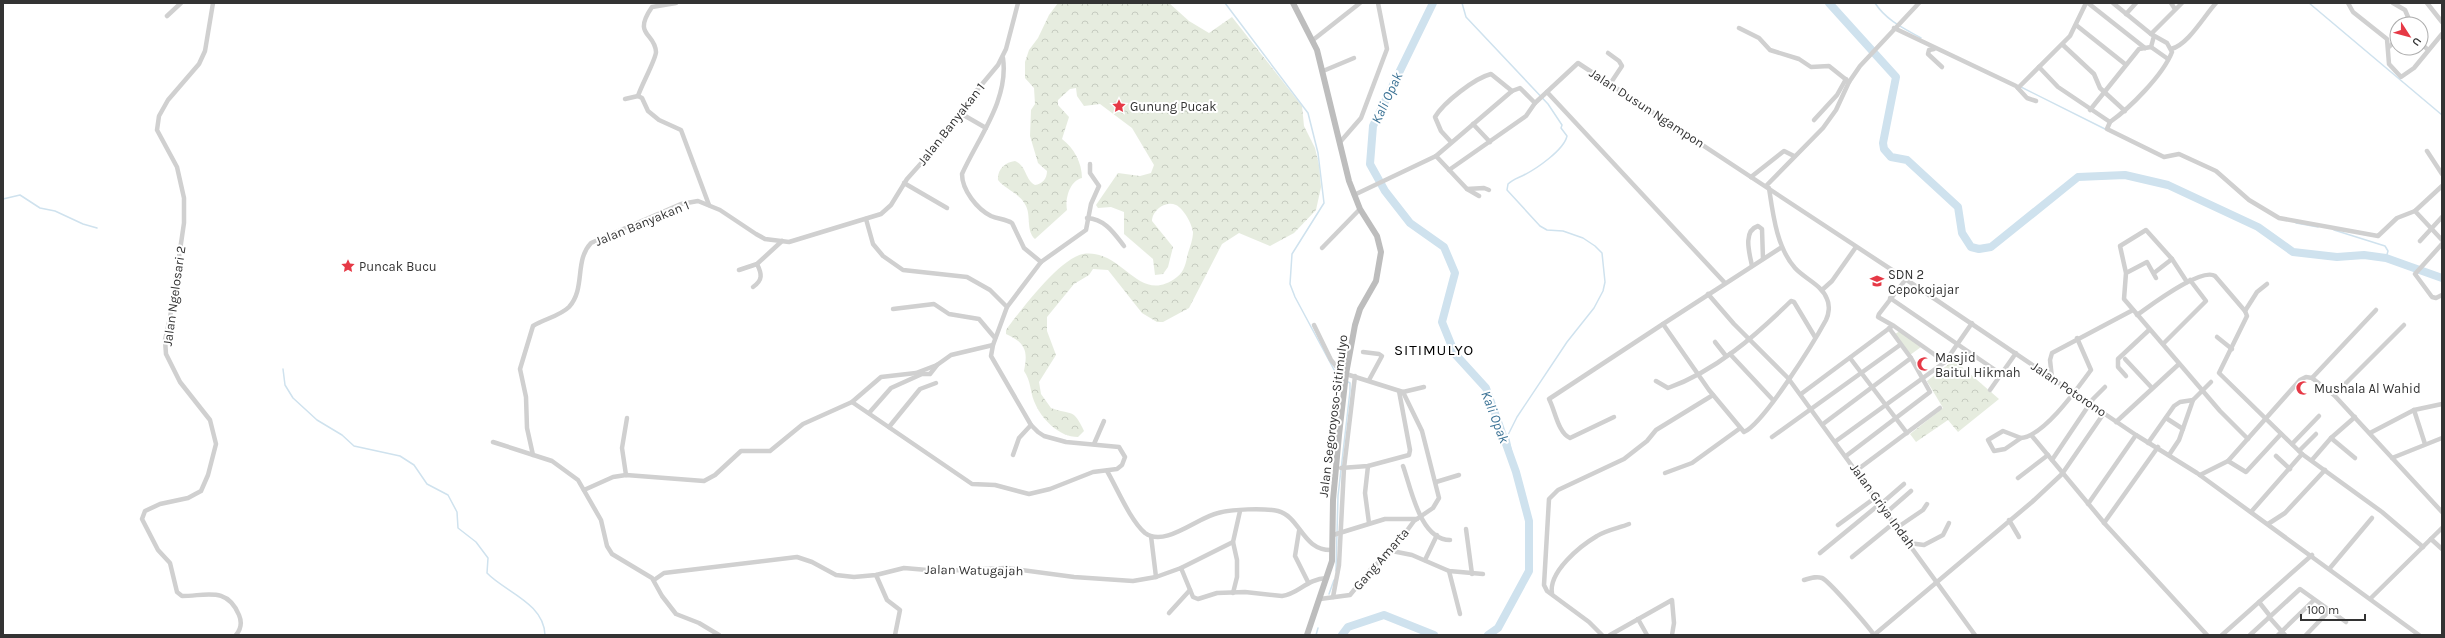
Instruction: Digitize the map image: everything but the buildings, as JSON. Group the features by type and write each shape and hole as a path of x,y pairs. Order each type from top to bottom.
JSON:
{"main road":[{"name":"Jalan Segoroyoso-Sitimulyo","path":"1292,3 1313,40 1323,71 1354,195 1360,209 1377,236 1381,259 1376,281 1357,317 1346,376 1336,468 1332,550 1327,578 1307,635"}],"street":[{"path":"167,16 181,3"},
{"name":"Jalan Ngelosari 2","path":"213,3 205,51 199,64 168,100 159,116 157,130 177,167 184,198 184,223 170,318 165,340 166,354 180,382 208,416 215,432 216,444 208,475 201,491 188,498 152,507 145,511 142,519 158,550 170,563 177,592 182,596 212,594 228,599 235,605 240,617 241,627 236,635"},
{"path":"638,96 643,79 656,56 655,48 643,29 644,22 652,8 676,3"},
{"name":"Jalan Banyakan 1","path":"533,455 525,414 526,397 521,375 522,362 533,326 561,312 574,298 579,284 582,256 587,247 595,240 637,225 681,204 698,201 731,217 750,232 765,238 782,241 802,240 866,219 885,210 904,183 942,140 960,113 1002,58 1018,3"},
{"path":"1313,40 1360,3"},
{"path":"1341,141 1361,118 1387,49 1378,3"},
{"path":"1814,120 1837,95 1847,80 1870,54 1919,3"},
{"path":"2019,86 2063,45 2076,25 2087,3 2145,48"},
{"path":"2113,3 2171,49 2178,48 2186,41 2216,3"},
{"path":"2126,14 2136,3"},
{"path":"2171,3 2175,9"},
{"path":"2152,47 2153,35 2182,3"},
{"path":"2348,3 2352,12 2383,35 2389,47"},
{"path":"2393,3 2405,10 2408,16"},
{"path":"2427,3 2442,22"},
{"path":"2076,25 2125,64"},
{"path":"1895,27 1934,49 1960,58 1983,72 2019,86 2027,98 2036,101"},
{"path":"1739,28 1759,38 1772,51 1798,59 1811,66 1829,66 1847,80"},
{"path":"2429,49 2442,34"},
{"path":"2063,45 2094,74 2096,83 2125,111"},
{"path":"2090,110 2125,64 2139,49 2152,47 2168,59"},
{"path":"1934,49 1929,50 1928,54 1942,68"},
{"path":"2171,49 2168,59 2125,111 2110,122 2107,129 2164,157 2179,154 2220,173 2249,200 2266,212 2287,220 2378,236 2397,218 2416,212 2442,186"},
{"path":"1608,53 1619,61 1622,66 1610,84"},
{"path":"2389,56 2389,64 2401,77 2411,71 2423,56"},
{"path":"1002,58 1003,84 986,128 962,174 964,187 988,214 1012,223 1024,248 1041,262"},
{"path":"1323,71 1354,58"},
{"name":"Jalan Dusun Ngampon","path":"1449,170 1526,116 1535,102 1578,63 1767,187"},
{"path":"2039,67 2058,87 2090,110 2110,122"},
{"path":"1451,142 1441,131 1435,117 1454,97 1469,85 1491,74 1512,91"},
{"path":"1663,324 1713,395 1739,428 1744,432 1750,428 1773,400 1788,378 1815,337 1828,313 1828,299 1822,290 1798,272 1786,257 1782,247 1767,187 1794,156 1830,119 1847,80"},
{"path":"1354,195 1436,156 1512,91 1520,88 1535,102"},
{"path":"625,99 638,96 642,98 648,112 659,120 681,130 709,205"},
{"path":"1543,96 1725,283"},
{"path":"960,113 986,128"},
{"path":"1472,124 1490,142"},
{"path":"1751,176 1784,151 1794,156"},
{"path":"2427,151 2442,174"},
{"path":"1436,156 1468,189 1479,196"},
{"path":"852,402 972,484 995,485 1029,494 1050,489 1092,472 1117,469 1122,465 1125,460 1125,452 1113,445 1054,439 1044,436 1031,425 992,360 993,345 1007,307 1041,262 1082,235 1087,227 1087,218 1100,186 1090,173 1090,164"},
{"path":"904,183 947,208"},
{"name":"Jalan Potorono","path":"1767,187 2091,403 2116,422 2148,443 2158,447 2200,475 2330,568 2419,635"},
{"path":"1468,189 1484,188 1489,190"},
{"path":"1322,248 1360,209"},
{"path":"2416,212 2442,240"},
{"path":"2420,241 2442,217"},
{"path":"1087,218 1096,219 1111,229 1124,246"},
{"path":"866,219 873,244 883,256 903,270 966,277 990,290 1007,307"},
{"path":"1752,266 1748,241 1752,229 1758,226 1762,229 1763,259"},
{"path":"2163,344 2206,301 2146,230 2120,246 2126,272 2123,296 2149,330 2163,344 2202,391 2248,439"},
{"path":"739,270 756,264 782,241"},
{"path":"2442,244 2415,274 2432,297 2436,298 2442,295"},
{"path":"1614,417 1570,438 1565,436 1549,400 1708,294 1782,247"},
{"path":"1822,290 1835,277 1856,247"},
{"path":"2154,273 2172,259"},
{"path":"2128,272 2147,262 2156,278"},
{"path":"753,287 760,280 761,275 756,264"},
{"path":"2138,315 2188,281 2212,274 2245,311 2247,318 2219,373 2265,420 2301,453 2423,547"},
{"path":"1906,279 1890,298 1878,316 1945,362"},
{"path":"2245,311 2257,292 2267,284"},
{"name":"Jalan Griya Indah","path":"1708,294 1749,339 1788,378 1801,394 1895,522 1975,635"},
{"path":"1890,298 2001,374"},
{"path":"1656,381 1668,388 1698,374 1728,355 1749,339 1793,301 1815,337"},
{"path":"893,309 934,304 950,314 979,319 996,338"},
{"path":"2052,378 2050,360 2052,353 2077,338 2133,310"},
{"path":"2312,378 2376,310"},
{"path":"1836,441 1945,362 1972,323"},
{"path":"1314,325 1331,360 1346,376 1355,376 1369,380 1401,392 1424,387"},
{"path":"2334,395 2404,325"},
{"path":"1801,394 1889,328 1894,326"},
{"path":"1846,456 1929,394 1930,390 1889,328"},
{"path":"2126,376 2118,367 2118,359 2149,330"},
{"path":"2217,337 2232,349"},
{"path":"2021,438 2003,432 1994,435 1988,442 1994,451 1998,452 2021,438 2032,436 2050,422 2091,370 2077,338"},
{"path":"1715,342 1773,400"},
{"path":"869,413 891,388 922,374 930,374 946,357 958,352 993,345"},
{"path":"1772,437 1900,345"},
{"path":"1363,352 1382,356 1369,380"},
{"path":"1990,390 2016,353"},
{"path":"1850,358 1907,433"},
{"path":"1823,424 1910,358"},
{"path":"2125,360 2152,388"},
{"path":"2116,422 2179,364"},
{"path":"584,490 613,477 626,474 704,481 715,475 741,451 770,451 803,424 852,402 881,377 907,375 937,365"},
{"path":"1333,597 1338,571 1344,468 1355,376"},
{"path":"2200,475 2228,461 2303,377 2312,378 2334,395 2442,512"},
{"path":"2168,455 2179,440 2193,400 2211,382"},
{"path":"890,427 916,393 927,386 936,383"},
{"path":"2052,460 2091,403 2105,387"},
{"path":"1336,468 1368,466 1409,454 1401,392"},
{"name":"Gang Amarta","path":"1320,599 1350,595 1372,568 1392,551 1418,518 1433,508 1439,498 1422,431 1401,392"},
{"path":"1602,635 1550,592 1543,583 1547,504 1552,494 1624,459 1645,444 1656,430 1713,395"},
{"path":"2148,443 2166,418 2168,411 2180,402 2193,400"},
{"path":"2370,433 2414,410 2442,404"},
{"path":"1857,470 1940,408"},
{"path":"2414,410 2425,444"},
{"path":"1804,580 1814,577 1823,578 1854,613 1862,617 1877,634 2062,474 2104,413"},
{"path":"2292,444 2319,416"},
{"path":"2312,460 2331,438 2355,417"},
{"path":"626,474 622,448 627,418"},
{"path":"2166,418 2183,428"},
{"path":"1094,444 1104,421"},
{"path":"1013,455 1019,438 1031,425"},
{"path":"1665,472 1692,463 1739,428"},
{"path":"2228,461 2246,472 2281,434"},
{"path":"2251,512 2290,468 2316,434"},
{"path":"2088,504 2136,435"},
{"path":"2032,436 2088,504 2207,635"},
{"path":"2331,438 2355,458"},
{"path":"2392,458 2442,438"},
{"path":"493,442 556,464 578,480 601,520 609,550 622,562 654,580 662,596 676,614 699,623 719,635"},
{"path":"2104,522 2143,465 2158,447"},
{"path":"2018,478 2034,468 2048,455"},
{"path":"2276,456 2290,468"},
{"path":"1368,466 1365,493 1369,523"},
{"path":"1403,466 1418,518 1441,539 1450,540"},
{"path":"2268,524 2284,513 2325,470"},
{"path":"1106,471 1138,524 1151,536 1159,537 1173,533 1216,513 1240,511 1282,512 1319,548 1332,550"},
{"path":"1436,482 1459,475"},
{"path":"1820,553 1904,484"},
{"path":"1887,512 1911,491"},
{"path":"1838,525 1876,497"},
{"path":"1898,527 1923,510 1928,504"},
{"path":"1233,593 1237,577 1237,560 1233,542 1240,511"},
{"path":"1333,535 1386,519 1418,518"},
{"path":"2330,568 2372,518"},
{"path":"2009,520 2019,537"},
{"path":"1852,557 1895,522"},
{"path":"1909,543 1924,545 1943,535 1949,523"},
{"path":"1550,592 1554,578 1576,551 1598,535 1629,524"},
{"path":"2371,598 2442,528"},
{"path":"1466,529 1472,574"},
{"path":"1300,531 1295,556 1308,582"},
{"path":"1151,536 1156,577"},
{"path":"1425,560 1437,536"},
{"path":"2431,539 2442,549"},
{"name":"Jalan Watugajah","path":"654,580 664,574 796,557 845,577 876,575 904,568 939,572 1006,568 1108,580 1133,580 1156,577 1181,568 1233,542"},
{"path":"1392,551 1425,560 1449,571 1482,574"},
{"path":"2222,635 2312,555"},
{"path":"1181,568 1190,590 1198,599 1217,593 1254,592 1282,596 1288,595 1308,582 1327,578"},
{"path":"1449,571 1460,614"},
{"path":"876,575 887,600 900,610 895,635"},
{"path":"2250,635 2300,589 2346,622"},
{"path":"1169,613 1190,590"},
{"path":"1610,635 1672,600 1674,622 1672,635"},
{"path":"2259,602 2281,634 2314,600"},
{"path":"2306,635 2330,610"},
{"path":"1638,620 1647,635"}],"green space":[{"path":"1058,3 1169,3 1189,21 1209,33 1232,17 1302,106 1304,126 1315,148 1319,165 1321,187 1316,210 1294,233 1270,246 1239,233 1222,244 1189,308 1163,322 1157,322 1142,313 1108,270 1093,269 1089,275 1074,284 1047,317 1047,331 1056,355 1039,382 1041,394 1051,408 1074,415 1077,418 1084,431 1078,437 1064,434 1052,426 1041,414 1034,401 1028,378 1024,371 1026,358 1024,348 1022,344 1013,337 1006,334 1006,330 1041,286 1052,275 1063,265 1083,254 1097,254 1110,259 1141,281 1152,285 1163,284 1177,277 1180,275 1186,263 1193,232 1187,217 1176,205 1164,205 1157,210 1152,221 1173,247 1168,267 1163,274 1155,275 1153,259 1124,234 1124,212 1111,207 1098,208 1096,205 1118,173 1140,176 1151,173 1154,165 1132,128 1100,104 1084,106 1077,96 1076,88 1070,89 1058,100 1058,105 1069,117 1062,139 1074,151 1082,172 1082,178 1074,183 1067,196 1067,210 1035,239 1030,232 1026,206 1017,195 998,180 1002,167 1015,161 1022,166 1029,180 1035,185 1040,184 1045,179 1047,171 1038,163 1030,136 1031,110 1035,104 1034,88 1025,78 1025,62 1029,50 1038,38 1049,15"},
{"path":"1900,331 1921,347 1910,355 1895,334"},
{"path":"1954,360 1999,399 1958,432 1948,420 1916,442 1910,434 1943,408 1927,381"}],"waterway":[{"path":"1225,3 1308,113 1318,153 1324,203 1292,254 1290,284 1295,297 1339,379 1343,381"},
{"name":"Kali Opak","path":"1433,3 1373,126 1370,164 1385,191 1410,223 1444,247 1455,273 1442,322 1455,354 1486,388 1516,472 1529,521 1529,571 1498,628 1488,635"},
{"path":"1462,3 1466,17 1548,104 1562,125 1561,128 1567,136 1561,147 1555,153 1535,168 1510,182 1507,190 1540,226 1547,230 1563,231 1583,238 1602,253 1605,282 1603,291 1594,308 1567,342 1517,417 1508,435 1516,472"},
{"path":"1829,3 1896,77 1883,143 1884,149 1891,157 1907,160 1958,207 1962,233 1971,247 1979,249 1991,247 2078,177 2125,175 2168,185 2258,227 2293,252 2337,257 2364,255 2386,258 2442,278"},
{"path":"1875,3 1890,19 1921,38"},
{"path":"2309,3 2442,115"},
{"path":"2021,87 2105,129"},
{"path":"3,199 20,195 40,208 55,211 83,224 97,228"},
{"path":"2296,223 2318,227"},
{"path":"2334,230 2385,246 2388,251 2386,258"},
{"path":"283,369 285,385 293,398 317,420 342,435 354,446 400,456 414,465 427,484 448,495 457,512 458,528 476,542 488,558 487,573 531,606 538,614 543,624 545,635"},
{"path":"1336,571 1338,496 1350,391 1350,383 1346,381"},
{"path":"1329,594 1334,580"},
{"name":"Kali Opak","path":"1342,635 1348,627 1384,615 1434,635"},
{"path":"1316,635 1318,628"}],"place":[{"name":"Gunung Pucak","path":"1119,106"},
{"name":"Puncak Bucu","path":"348,266"},
{"name":"SDN 2 Cepokojajar","path":"1877,281"},
{"name":"Masjid Baitul Hikmah","path":"1924,364"},
{"name":"Mushala Al Wahid","path":"2303,388"}],"district":[{"name":"SITIMULYO","path":"1434,350"}]}
